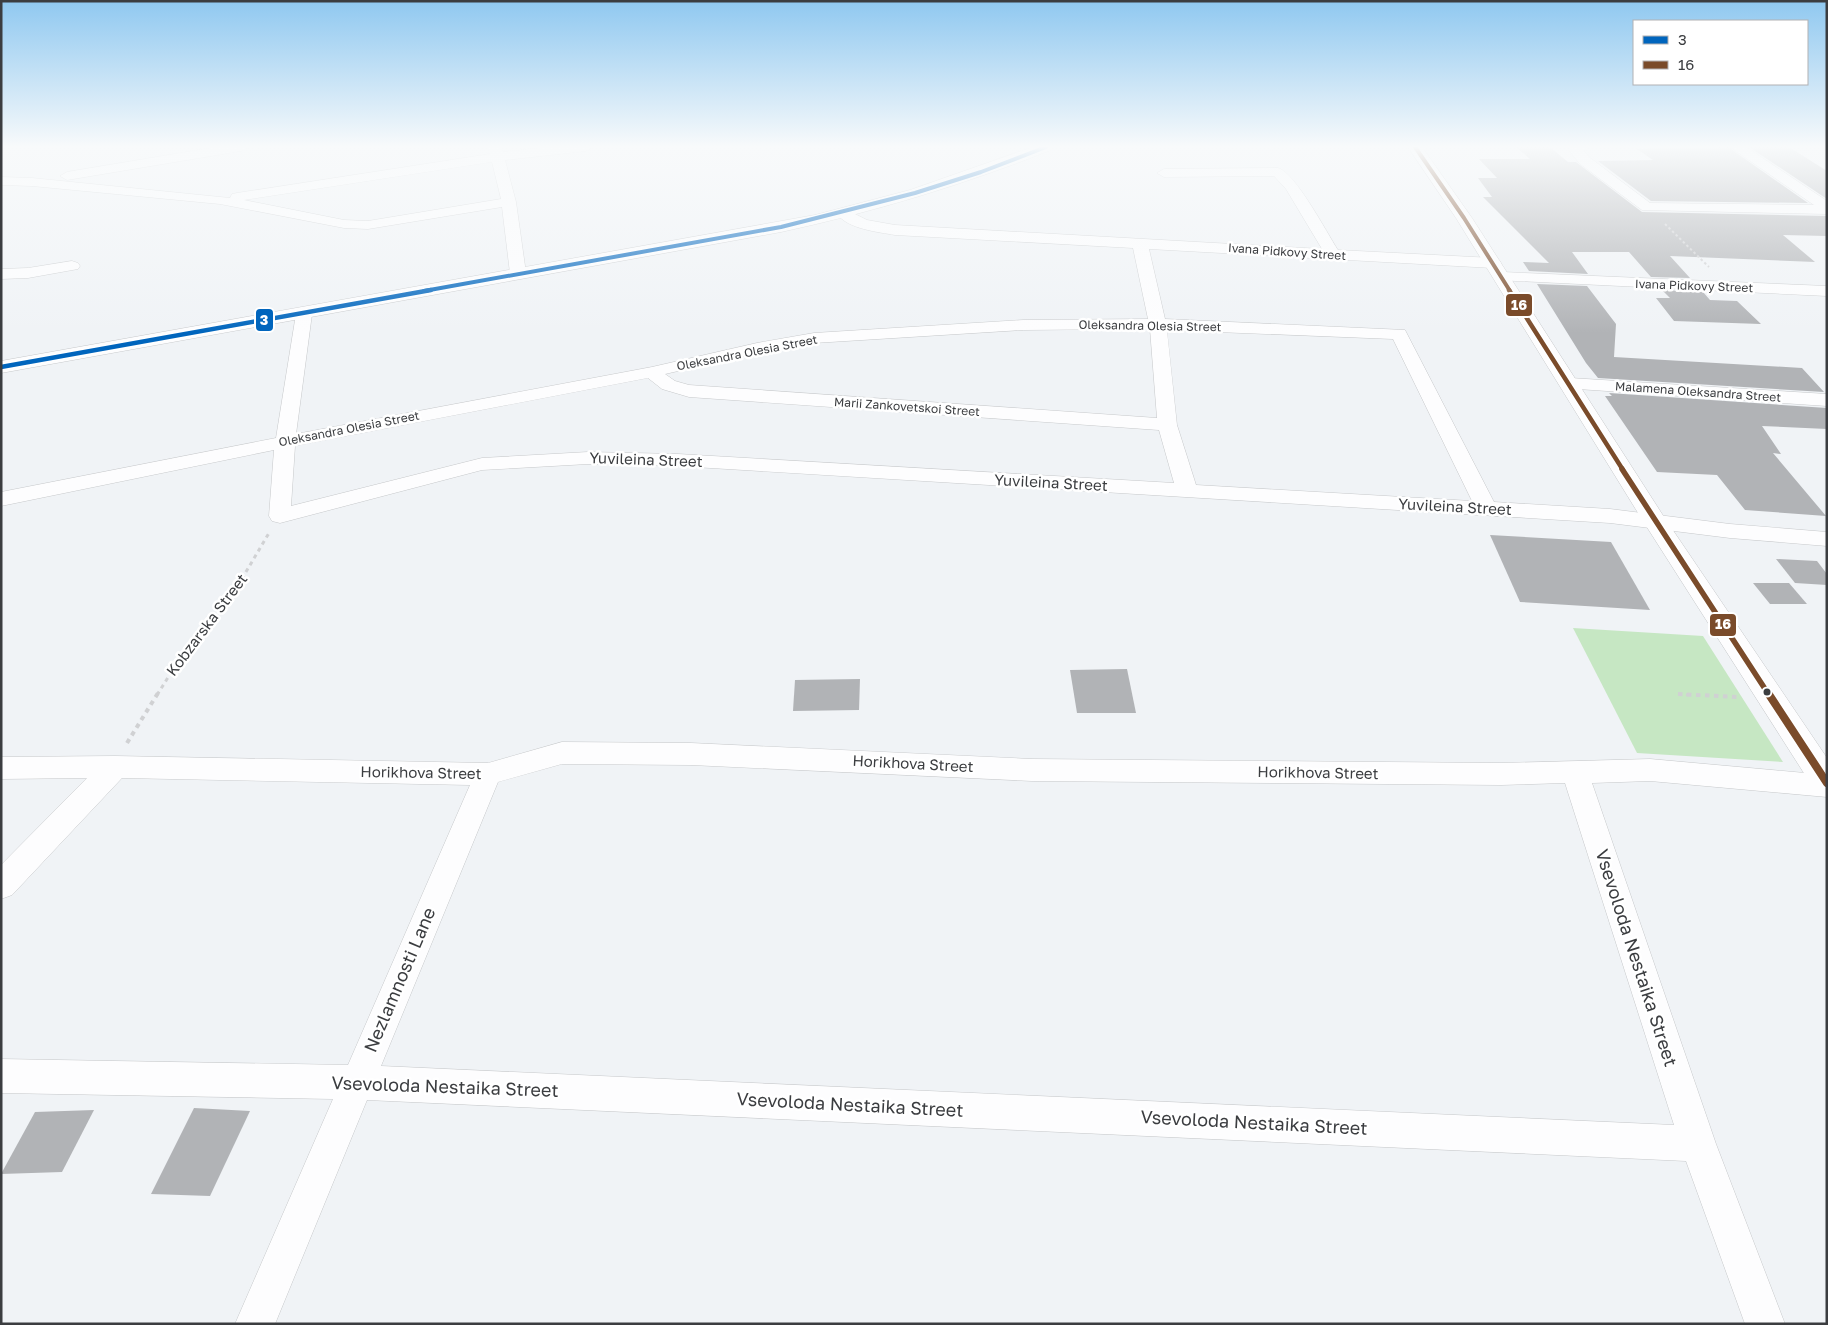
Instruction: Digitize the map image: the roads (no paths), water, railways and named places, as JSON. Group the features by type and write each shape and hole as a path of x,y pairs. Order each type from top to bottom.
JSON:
{"street":[{"path":"266,209 344,224 368,225 467,209"},
{"path":"510,209 518,273"},
{"path":"1,368 304,314 518,273 781,227 861,209"},
{"path":"1305,209 1333,255"},
{"path":"1458,209 1655,521 1827,785"},
{"path":"1812,209 1827,209"},
{"name":"Ivana Pidkovy Street","path":"844,214 855,221 872,227 895,230 1333,255 1497,270 1728,287 1827,291"},
{"path":"1140,243 1158,324 1167,425 1187,491"},
{"path":"1,274 28,273 72,266"},
{"path":"285,442 304,314"},
{"name":"Oleksandra Olesia Street","path":"1,500 285,442 652,372 757,348 814,338 1023,325 1158,324 1399,334 1487,509"},
{"name":"Marii Zankovetskoi Street","path":"652,372 658,379 672,388 689,391 1167,425"},
{"name":"Malamena Oleksandra Street","path":"1570,384 1827,400"},
{"name":"Yuvileina Street","path":"285,442 280,516 482,464 588,458 678,460 1610,516 1730,532 1827,539"},
{"name":"Horikhova Street","path":"1,768 115,767 488,774 562,753 691,754 1032,770 1457,774 1660,771 1827,785"},
{"path":"1,886 115,767"},
{"name":"Vsevoloda Nestaika Street","path":"1574,772 1698,1144 1765,1324"},
{"name":"Nezlamnosti Lane","path":"256,1324 356,1082 488,774"},
{"name":"Vsevoloda Nestaika Street","path":"1,1076 356,1082 1698,1144"}]}
